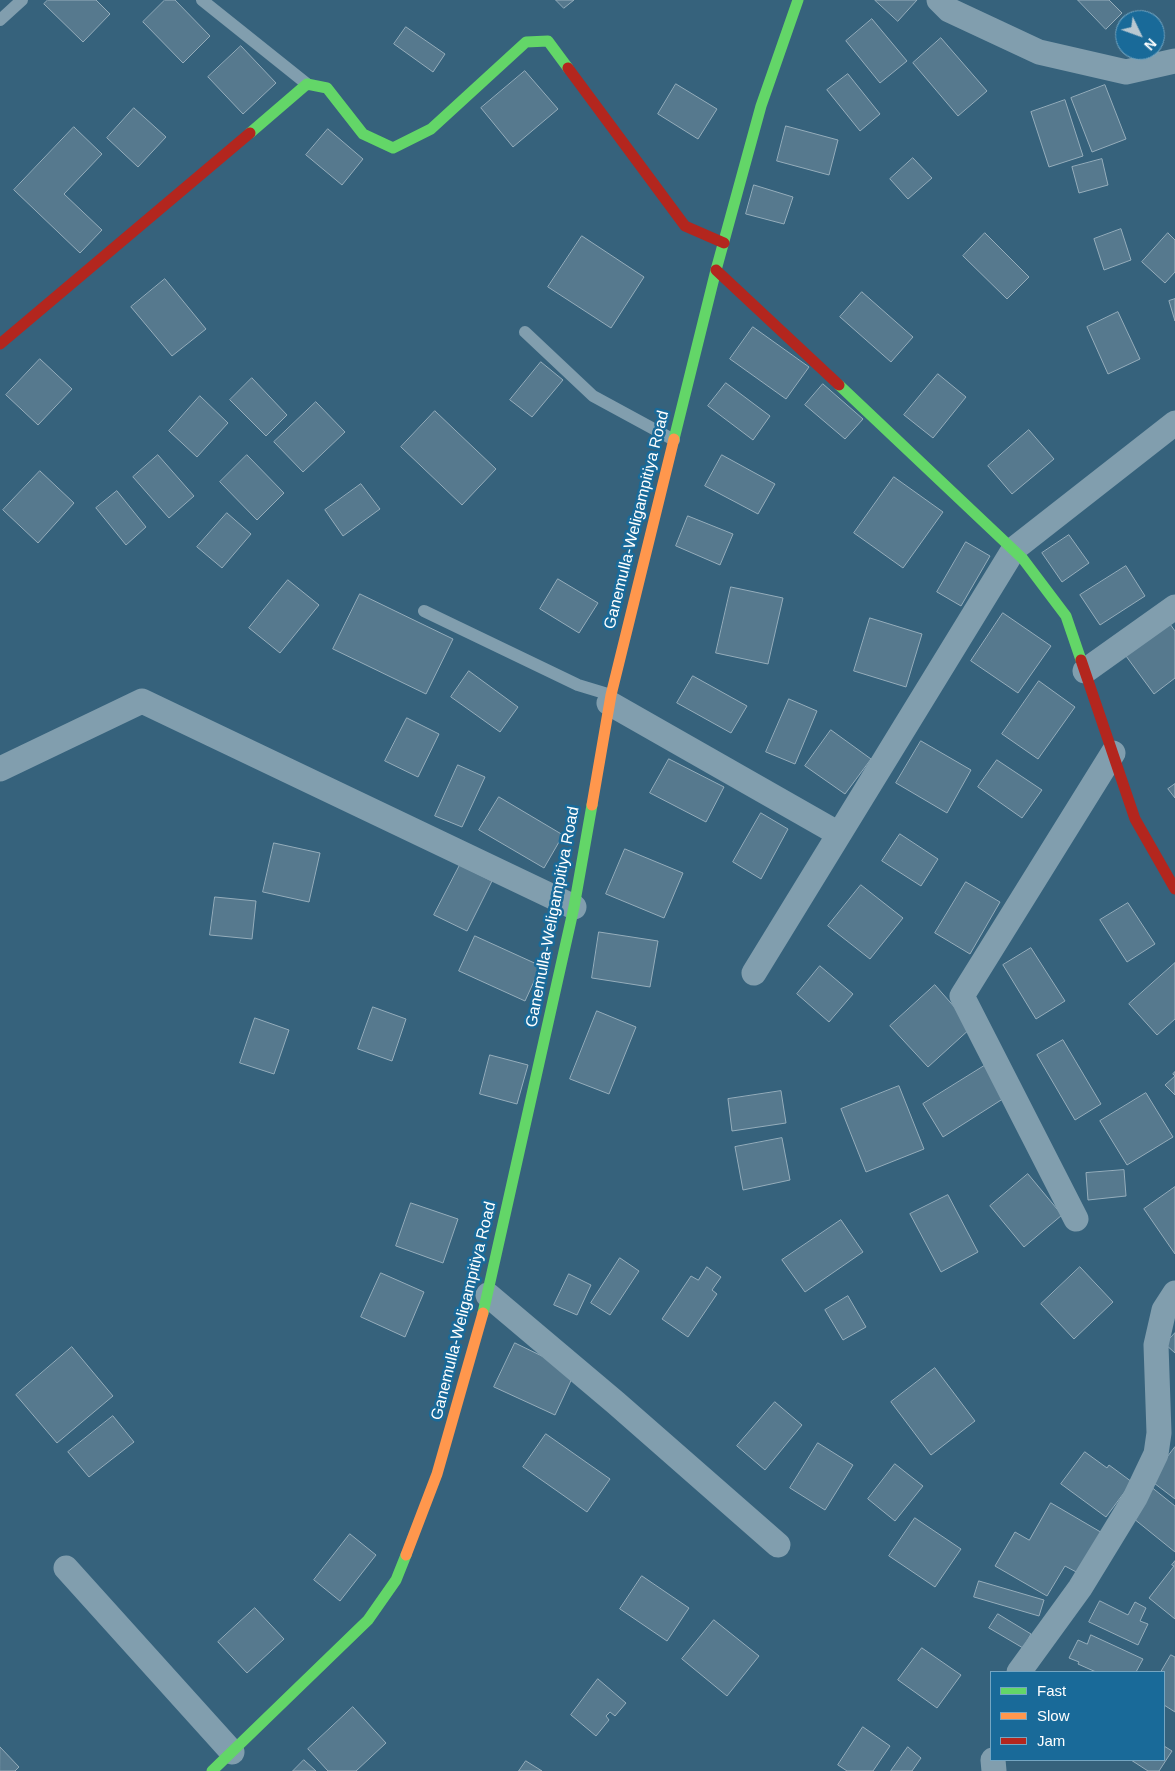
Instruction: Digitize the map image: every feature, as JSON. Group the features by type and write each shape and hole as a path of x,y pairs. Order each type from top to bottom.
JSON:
{"street":[{"name":"Ganemulla-Weligampitiya Road","path":"212,1771 368,1620 396,1580 437,1474 488,1295 574,907 610,699 716,270 761,106 798,0"},
{"path":"939,0 949,10 1039,52 1126,72 1175,60"},
{"path":"0,344 307,84 327,88 363,134 393,148 431,129 526,42 548,40 685,226 724,243"},
{"path":"716,270 1014,549 1066,616 1135,819 1175,890"},
{"path":"754,972 1014,549 1175,423"},
{"path":"1085,671 1175,607"},
{"path":"610,699 839,834"},
{"path":"0,769 142,702 574,907"},
{"path":"1076,1219 962,996 1113,753"},
{"path":"1020,1671 1080,1588 1135,1498 1156,1454 1159,1432 1156,1345 1164,1310 1175,1293"},
{"path":"488,1295 616,1403 778,1545"},
{"path":"66,1568 232,1752"}],"lane":[{"path":"0,20 22,0"},
{"path":"202,0 307,84"},
{"path":"524,332 593,396 674,440"},
{"path":"424,611 610,699"}],"building":[{"path":"48,0 96,0 110,14 83,42 44,4"},
{"path":"165,0 175,0 210,36 183,63 143,22"},
{"path":"556,0 574,0 564,8"},
{"path":"875,0 917,0 898,21"},
{"path":"1078,0 1109,0 1119,10 1115,10 1115,20 1106,29"},
{"path":"872,19 907,61 880,83 846,41"},
{"path":"406,27 445,54 433,72 394,44"},
{"path":"941,38 987,91 958,116 913,63"},
{"path":"241,46 276,83 243,114 208,77"},
{"path":"525,71 558,109 513,147 481,108"},
{"path":"848,74 880,114 860,131 827,90"},
{"path":"676,84 717,109 698,139 658,114"},
{"path":"1105,85 1126,139 1092,152 1071,98"},
{"path":"1065,100 1083,156 1049,167 1031,112"},
{"path":"134,108 166,137 138,167 107,138"},
{"path":"786,126 838,140 829,175 777,161"},
{"path":"74,127 102,154 64,194 102,230 80,253 14,190"},
{"path":"328,129 363,159 342,185 306,155"},
{"path":"913,158 932,178 908,199 890,179"},
{"path":"1102,159 1108,185 1079,193 1072,167"},
{"path":"754,185 793,197 784,224 746,214"},
{"path":"1121,229 1131,260 1104,270 1094,239"},
{"path":"985,233 1029,277 1007,299 963,256"},
{"path":"1168,233 1175,240 1175,272 1165,283 1142,262"},
{"path":"582,236 644,277 611,328 548,287"},
{"path":"165,279 206,329 172,356 131,307"},
{"path":"862,292 913,337 891,362 840,317"},
{"path":"1175,299 1175,321 1169,301"},
{"path":"1118,312 1140,359 1108,374 1087,327"},
{"path":"753,327 809,367 786,399 730,359"},
{"path":"40,359 72,389 38,425 6,395"},
{"path":"541,362 563,380 532,417 510,400"},
{"path":"938,374 966,397 933,438 904,415"},
{"path":"252,378 287,415 266,436 230,400"},
{"path":"726,383 770,416 753,440 708,406"},
{"path":"823,384 863,419 845,439 805,405"},
{"path":"200,396 228,423 197,457 169,431"},
{"path":"316,402 345,432 303,472 274,442"},
{"path":"435,411 496,469 462,505 401,447"},
{"path":"1029,430 1054,459 1012,494 988,466"},
{"path":"158,455 194,496 169,518 133,477"},
{"path":"247,455 284,493 257,520 220,482"},
{"path":"722,455 775,484 758,514 705,486"},
{"path":"40,471 74,503 38,543 3,510"},
{"path":"894,477 943,512 903,568 854,533"},
{"path":"361,484 380,509 343,536 325,510"},
{"path":"117,491 146,527 126,545 96,508"},
{"path":"227,513 251,534 222,568 197,547"},
{"path":"688,516 733,534 720,565 676,546"},
{"path":"1069,535 1089,563 1062,582 1042,553"},
{"path":"966,542 990,556 961,606 937,592"},
{"path":"1126,566 1145,596 1100,625 1080,595"},
{"path":"558,579 598,603 579,633 540,609"},
{"path":"288,580 319,605 280,653 249,628"},
{"path":"731,587 783,598 768,664 716,653"},
{"path":"360,594 453,639 426,694 333,649"},
{"path":"1003,613 1051,646 1018,693 971,661"},
{"path":"870,618 922,634 906,687 854,671"},
{"path":"1170,624 1175,631 1175,678 1154,694 1126,656"},
{"path":"469,671 518,707 500,732 451,697"},
{"path":"693,676 747,706 731,733 677,703"},
{"path":"1039,681 1075,707 1038,759 1002,734"},
{"path":"789,699 817,711 795,764 766,752"},
{"path":"407,718 439,734 418,777 385,761"},
{"path":"831,730 871,759 845,794 805,766"},
{"path":"921,741 971,770 947,813 896,783"},
{"path":"669,759 724,787 706,822 650,793"},
{"path":"997,760 1042,790 1022,818 978,787"},
{"path":"458,765 485,777 462,827 435,816"},
{"path":"1175,784 1175,798 1168,789"},
{"path":"499,797 563,835 544,868 479,830"},
{"path":"761,813 788,829 761,879 733,862"},
{"path":"900,834 938,859 921,886 882,861"},
{"path":"274,843 320,853 309,902 263,892"},
{"path":"625,849 683,873 664,918 606,894"},
{"path":"460,865 492,881 467,931 434,915"},
{"path":"966,882 1000,902 970,954 935,933"},
{"path":"861,885 903,918 870,959 828,926"},
{"path":"215,897 256,901 252,939 210,935"},
{"path":"1128,903 1155,944 1127,962 1100,920"},
{"path":"599,932 658,941 650,987 592,978"},
{"path":"475,936 541,966 525,1001 459,971"},
{"path":"1031,948 1065,1001 1036,1019 1003,965"},
{"path":"1175,963 1175,1019 1157,1035 1129,1004"},
{"path":"820,966 853,994 829,1022 797,994"},
{"path":"935,985 972,1027 928,1067 890,1026"},
{"path":"373,1007 406,1019 392,1061 358,1049"},
{"path":"597,1011 636,1027 609,1094 570,1079"},
{"path":"255,1018 289,1030 274,1074 240,1063"},
{"path":"1063,1040 1101,1104 1075,1120 1037,1055"},
{"path":"490,1055 528,1065 517,1104 480,1094"},
{"path":"989,1063 1009,1095 943,1137 923,1104"},
{"path":"1175,1076 1175,1095 1165,1085"},
{"path":"899,1086 924,1149 866,1172 841,1109"},
{"path":"781,1091 786,1123 732,1131 728,1099"},
{"path":"1146,1093 1173,1137 1127,1165 1100,1121"},
{"path":"782,1138 790,1180 743,1190 735,1147"},
{"path":"1124,1170 1126,1196 1088,1200 1086,1173"},
{"path":"1028,1174 1062,1215 1024,1247 990,1206"},
{"path":"1175,1187 1175,1254 1144,1209"},
{"path":"948,1195 978,1252 941,1272 910,1214"},
{"path":"411,1203 458,1219 443,1263 396,1246"},
{"path":"841,1220 863,1252 805,1292 782,1260"},
{"path":"620,1258 639,1271 610,1315 591,1303"},
{"path":"707,1267 721,1277 712,1290 717,1294 688,1337 662,1319 691,1276 698,1280"},
{"path":"1080,1267 1113,1302 1074,1339 1041,1304"},
{"path":"381,1273 424,1292 405,1337 361,1317"},
{"path":"569,1274 591,1285 577,1315 554,1305"},
{"path":"848,1296 866,1327 843,1340 825,1310"},
{"path":"1175,1333 1175,1353 1165,1344"},
{"path":"515,1343 575,1372 555,1415 494,1387"},
{"path":"72,1347 113,1396 57,1443 16,1395"},
{"path":"935,1368 975,1421 931,1455 891,1402"},
{"path":"775,1402 802,1425 765,1470 737,1446"},
{"path":"113,1416 134,1442 89,1477 68,1452"},
{"path":"546,1434 610,1479 587,1512 523,1467"},
{"path":"818,1443 853,1465 825,1510 790,1488"},
{"path":"1175,1447 1175,1499 1150,1480"},
{"path":"1085,1452 1107,1468 1109,1465 1132,1482 1106,1517 1061,1484"},
{"path":"895,1464 923,1486 895,1521 868,1499"},
{"path":"1150,1486 1175,1506 1175,1552 1128,1514"},
{"path":"1051,1503 1104,1534 1080,1574 1065,1566 1047,1596 995,1566 1015,1532 1029,1540"},
{"path":"915,1518 961,1549 935,1587 889,1556"},
{"path":"350,1534 376,1555 340,1601 314,1580"},
{"path":"1175,1561 1175,1619 1149,1598 1174,1566 1172,1565"},
{"path":"642,1576 689,1608 667,1641 620,1609"},
{"path":"979,1581 1044,1600 1039,1616 974,1597"},
{"path":"1100,1601 1128,1615 1135,1602 1146,1608 1140,1621 1148,1624 1138,1645 1089,1622"},
{"path":"255,1608 284,1639 247,1673 218,1642"},
{"path":"998,1614 1031,1634 1023,1648 989,1628"},
{"path":"714,1620 759,1656 727,1696 682,1659"},
{"path":"1091,1635 1143,1659 1137,1671 1094,1671 1069,1658 1078,1640 1087,1644"},
{"path":"922,1648 961,1675 937,1708 898,1680"},
{"path":"1171,1655 1175,1657 1175,1712 1165,1706 1165,1671 1162,1671"},
{"path":"598,1679 626,1703 615,1716 610,1712 606,1716 609,1720 596,1736 571,1715"},
{"path":"353,1707 386,1743 356,1771 328,1771 308,1749"},
{"path":"863,1727 890,1746 873,1771 847,1771 838,1765"},
{"path":"0,1747 19,1767 15,1771 0,1771"},
{"path":"908,1747 921,1758 912,1771 891,1771"},
{"path":"1165,1747 1172,1751 1159,1771 1148,1771 1133,1761 1165,1761"},
{"path":"304,1760 316,1771 293,1771"},
{"path":"526,1761 542,1771 519,1771"}],"traffic: fast":[{"path":"674,439 716,270 761,106 798,0"},
{"path":"250,133 307,84 327,88 363,134 393,148 431,129 526,42 548,41 568,68"},
{"path":"839,385 1023,559 1066,616 1081,660"},
{"path":"483,1313 574,907 592,805"},
{"path":"212,1771 368,1620 396,1580 406,1555"}],"traffic: slow":[{"path":"592,805 611,695 674,439"},
{"path":"406,1555 437,1474 483,1313"}],"traffic: jam":[{"path":"568,68 685,226 724,243"},
{"path":"0,344 250,133"},
{"path":"716,270 839,385"},
{"path":"1081,660 1135,819 1175,889"}]}
